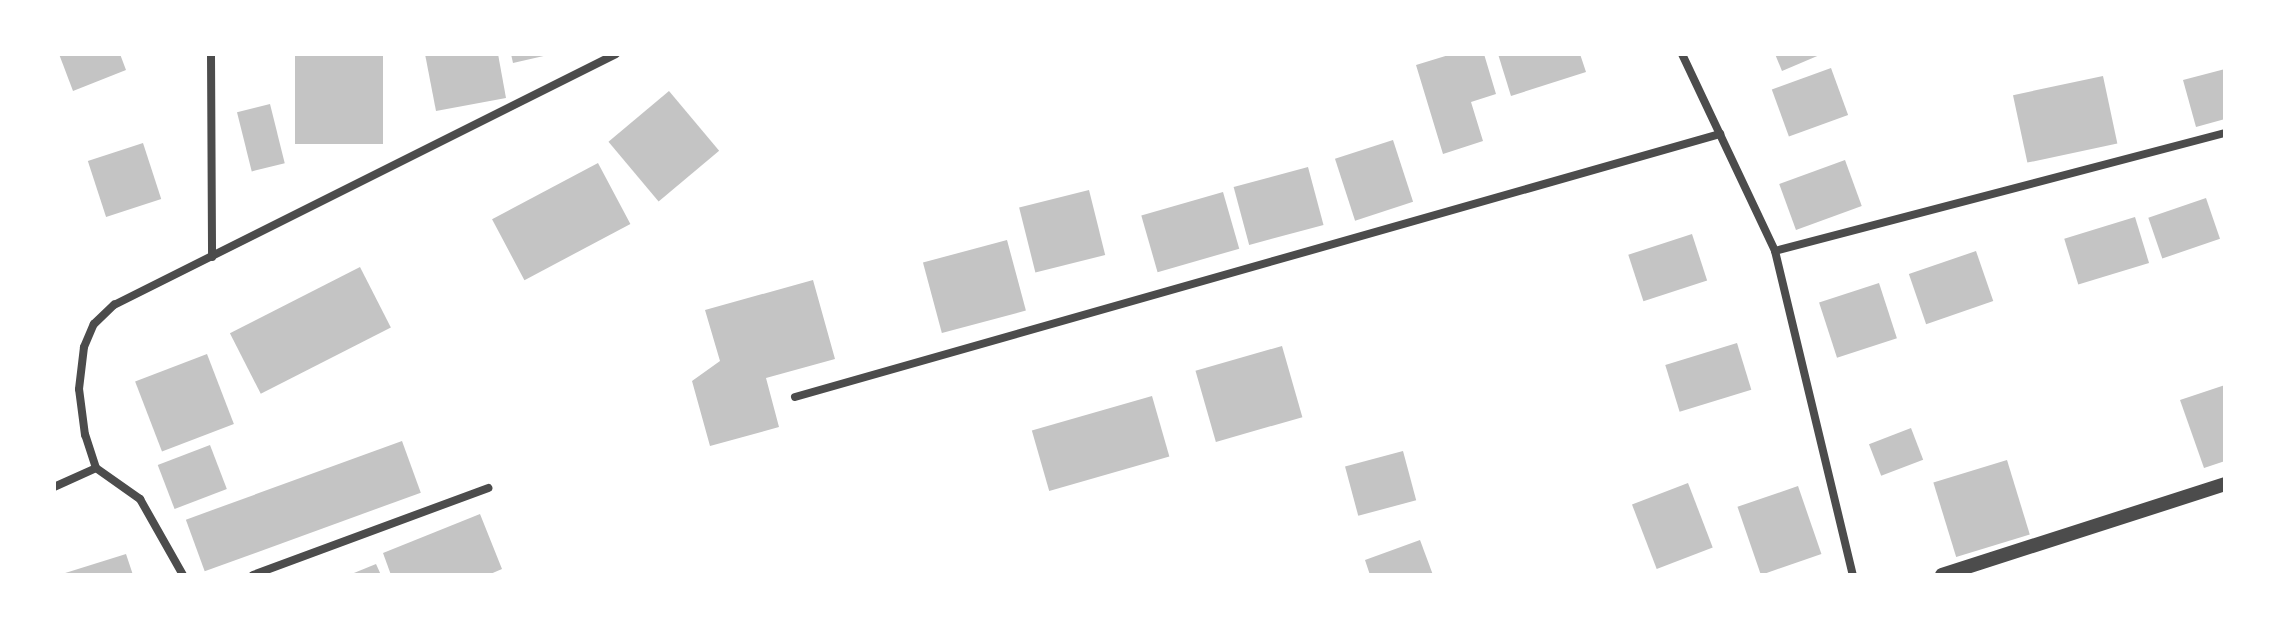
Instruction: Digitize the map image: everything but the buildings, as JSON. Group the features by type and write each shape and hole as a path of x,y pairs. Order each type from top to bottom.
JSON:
{"street":[{"path":"211,54 212,257"},
{"path":"183,575 140,499 96,468 85,435 79,389 84,347 94,324 114,305 616,54"},
{"path":"1682,54 1775,251 1853,575"},
{"path":"1775,251 2225,133"},
{"path":"795,397 1720,134"},
{"path":"54,487 96,468"},
{"path":"1942,575 2225,484"},
{"path":"253,575 488,488"}]}
